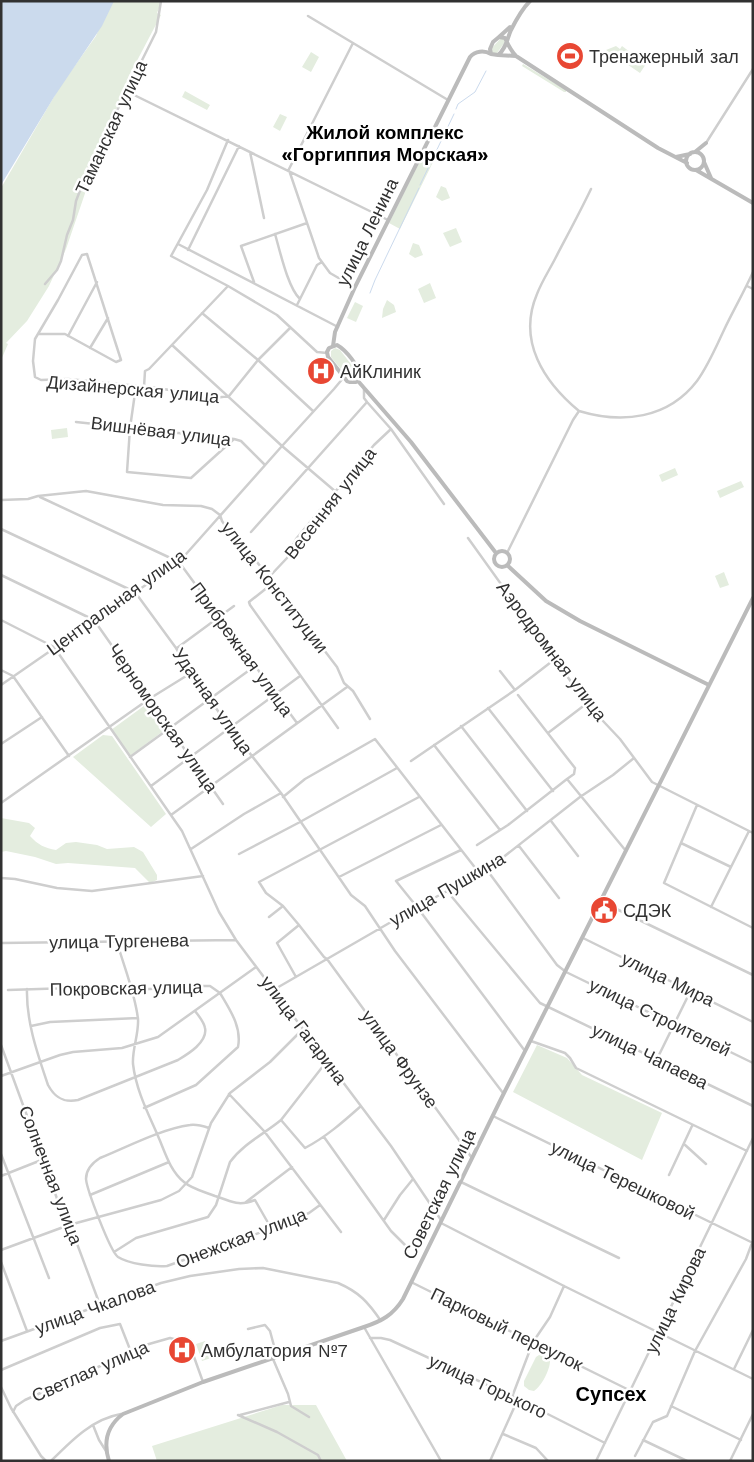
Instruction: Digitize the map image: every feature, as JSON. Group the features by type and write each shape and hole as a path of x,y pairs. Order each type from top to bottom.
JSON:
{"street":[{"name":"Таманская улица","path":"45,284 57,270 61,261 83,182 156,32 161,1"},
{"path":"516,56 485,52 509,29 529,1"},
{"path":"498,55 503,50 513,27 529,1"},
{"path":"308,16 448,100"},
{"path":"499,37 505,38 516,56 674,157 687,163 690,168 753,202"},
{"path":"353,42 289,171 322,262 330,273 355,287"},
{"path":"490,46 491,54"},
{"name":"улица Ленина","path":"333,346 334,335 355,287 470,57 473,54 485,52"},
{"path":"711,178 702,156 706,143 753,69"},
{"path":"126,91 388,220"},
{"path":"228,140 207,190 171,256 278,315 317,352 327,354"},
{"path":"687,163 687,159 706,143"},
{"path":"188,250 239,146"},
{"path":"250,152 264,218"},
{"path":"674,157 693,153 702,156"},
{"path":"696,170 704,162"},
{"path":"591,189 536,295 530,331 533,349 542,370 553,387 579,412 613,418 632,418 655,412 674,402 694,385 707,364 753,272"},
{"path":"255,283 241,246 307,223"},
{"path":"275,234 285,270 296,295 300,299"},
{"path":"178,244 338,327"},
{"path":"87,254 97,282 121,360 116,362 68,336 38,334 82,255 87,254"},
{"path":"297,305 318,265 322,262"},
{"path":"68,336 97,282"},
{"path":"144,387 145,371 172,346 228,286"},
{"path":"747,286 753,289"},
{"path":"202,313 258,360 313,411"},
{"path":"90,348 108,318"},
{"path":"229,396 258,360 290,328"},
{"name":"Дизайнерская улица","path":"38,334 35,339 34,350 35,377 37,379 68,379 136,386 216,398 229,396"},
{"path":"172,346 282,446 336,492"},
{"path":"333,346 341,347 358,368 360,375 358,381 349,382 344,377 329,358 327,354 329,348 333,346"},
{"name":"Центральная улица","path":"1,684 178,562 344,377"},
{"path":"358,381 425,458 496,553"},
{"path":"136,386 130,428 127,472 191,478 234,439"},
{"path":"364,387 364,398 391,429 444,504"},
{"path":"251,532 367,402"},
{"path":"507,553 573,420 579,412"},
{"name":"Вишнёвая улица","path":"76,422 234,439 241,441 265,464"},
{"name":"Весенняя улица","path":"270,577 287,558 296,539 374,445 391,429"},
{"name":"улица Конституции","path":"1,500 28,499 38,496 86,492 162,505 202,506 212,509 220,515 229,531 239,543 248,549 270,577 337,667 347,687 353,691 370,719"},
{"name":"Прибрежная улица","path":"38,496 178,562 220,616 240,647 297,724"},
{"name":"Удачная улица","path":"1,529 135,592 176,648 230,728 281,793 351,895 365,906 379,928"},
{"name":"Аэродромная улица","path":"468,538 587,704 620,739 652,782 753,833"},
{"path":"496,553 501,551 507,553 510,558 507,565"},
{"path":"496,553 494,560 497,565 503,567 507,565"},
{"path":"507,565 546,601 571,616 623,644 709,685"},
{"name":"Черноморская улица","path":"1,574 94,620 223,804"},
{"path":"273,583 252,598 249,602 250,606 338,728"},
{"name":"Советская улица","path":"51,1461 76,1437 104,1420 203,1382 381,1321 395,1311 403,1299 753,598"},
{"path":"176,648 234,606"},
{"path":"1,620 54,647"},
{"name":"улица Гагарина","path":"54,647 182,831 219,912 236,940 391,1146 441,1221 564,1286 753,1378"},
{"path":"411,761 515,690 555,659"},
{"path":"130,757 211,700 255,666"},
{"path":"1,670 13,676 69,756"},
{"path":"500,671 515,690"},
{"path":"1,803 149,699 191,672"},
{"path":"151,786 300,676"},
{"path":"171,815 347,687"},
{"path":"477,846 527,811 574,774 575,768 518,695"},
{"path":"548,733 587,704"},
{"path":"488,708 552,790"},
{"path":"1,744 42,717"},
{"path":"461,726 527,811"},
{"path":"283,797 305,779 375,739 480,874"},
{"path":"434,745 500,830"},
{"name":"улица Пушкина","path":"274,989 379,928 487,870 580,797 634,758"},
{"path":"239,854 397,768"},
{"path":"567,779 626,851"},
{"path":"191,849 244,814 281,793"},
{"path":"320,850 419,797"},
{"path":"697,805 664,883 753,927"},
{"path":"551,821 578,856"},
{"path":"339,877 441,825"},
{"path":"711,907 749,831"},
{"path":"681,843 731,867"},
{"path":"519,846 559,898"},
{"name":"улица Фрунзе","path":"320,850 259,882 266,893 283,906 327,959 472,1159"},
{"path":"460,850 396,882 526,1052"},
{"path":"487,870 557,965 566,972"},
{"path":"1,878 92,892 203,876"},
{"name":"улица Чапаева","path":"447,891 540,1003 753,1106"},
{"path":"602,902 753,975"},
{"path":"269,917 283,906"},
{"path":"296,977 277,943 299,926"},
{"path":"379,928 504,1094"},
{"name":"улица Мира","path":"583,938 753,1022"},
{"name":"улица Тургенева","path":"1,943 236,940"},
{"path":"116,942 132,990 138,1018 133,1062 135,1077 144,1108 174,1172 187,1184 219,1197 243,1205 255,1200 271,1228"},
{"path":"1,1076 40,1061 73,1052 110,1050 134,1046 163,1034 257,967"},
{"name":"улица Строителей","path":"566,972 753,1063"},
{"name":"Покровская улица","path":"8,990 132,990 210,986 220,993 238,1026 240,1038 238,1047 196,1085 144,1108"},
{"path":"27,989 31,1026 48,1085 53,1094 60,1099 70,1102 85,1098 178,1060 203,1040 206,1033 205,1026 195,1011"},
{"path":"656,1059 691,990"},
{"path":"31,1026 50,1022 138,1018"},
{"path":"1,1250 69,1225 161,1200 179,1191 187,1184 198,1165 209,1128 229,1094 270,1062 302,1029"},
{"path":"531,1041 565,1053 576,1068 692,1126 747,1151"},
{"name":"Солнечная улица","path":"1,1045 44,1159 48,1162 52,1185 100,1305"},
{"path":"209,1128 189,1125 157,1135 100,1158 93,1163 88,1170 86,1179 90,1195 114,1252 136,1238 208,1216 213,1211 219,1197 230,1162 264,1131 280,1120 326,1061"},
{"path":"229,1094 264,1131 341,1232"},
{"path":"280,1120 304,1148 338,1127 361,1106"},
{"name":"улица Терешковой","path":"493,1116 712,1224 753,1242"},
{"path":"668,1175 692,1126"},
{"path":"324,1137 391,1231 408,1248"},
{"name":"улица Кирова","path":"596,1461 753,1138"},
{"path":"684,1144 706,1164"},
{"path":"1,1154 49,1278"},
{"path":"1,1176 44,1159"},
{"path":"90,1195 169,1162"},
{"path":"243,1205 292,1167"},
{"path":"384,1220 413,1179"},
{"path":"460,1182 619,1258"},
{"name":"Онежская улица","path":"114,1252 119,1257 134,1262 158,1267 167,1266 309,1213 320,1204"},
{"path":"635,1456 653,1422 667,1416 695,1351 746,1259 753,1242"},
{"path":"1,1262 26,1331"},
{"name":"улица Чкалова","path":"1,1341 168,1281 228,1270 263,1268 328,1280 347,1287 363,1297 381,1321"},
{"name":"Парковый переулок","path":"411,1282 630,1390"},
{"path":"512,1397 532,1342 550,1317 564,1286"},
{"path":"1,1370 100,1328 117,1324 120,1324 131,1352"},
{"path":"248,1329 265,1325 270,1331 275,1358 289,1402 291,1406 309,1417"},
{"path":"364,1327 441,1461"},
{"path":"734,1369 753,1330"},
{"name":"Светлая улица","path":"13,1412 16,1406 25,1400 131,1352 170,1338 184,1340 189,1343 203,1382"},
{"name":"улица Горького","path":"370,1338 390,1340 518,1399 605,1443"},
{"path":"1,1387 13,1412 46,1461"},
{"path":"492,1460 518,1399"},
{"path":"289,1402 238,1416 277,1432 318,1455 321,1461"},
{"path":"671,1406 741,1440"},
{"path":"109,1461 106,1441 111,1426 123,1414"},
{"path":"730,1461 753,1414"},
{"path":"93,1425 106,1451"},
{"path":"503,1434 536,1448 548,1461"},
{"path":"643,1440 687,1461"}],"shaded area":[{"path":"110,1 162,1 157,13 161,15 129,76 93,170 66,249 49,286 27,321 6,343 8,344 1,360 1,188 59,88 96,36"},
{"path":"501,38 505,42 497,53 493,54 491,49"},
{"path":"616,46 620,49 622,46 646,64 640,73 606,50"},
{"path":"311,52 319,57 311,72 302,67"},
{"path":"523,64 566,90 566,92 522,66"},
{"path":"185,91 210,105 207,110 182,97"},
{"path":"280,114 287,117 280,131 273,127"},
{"path":"424,153 435,158 400,229 389,223"},
{"path":"441,186 446,188 450,198 442,201 436,197"},
{"path":"456,228 462,242 450,247 443,233"},
{"path":"413,243 419,245 423,255 415,258 409,254"},
{"path":"430,283 436,298 424,303 418,289"},
{"path":"387,300 394,305 396,312 382,318 383,309"},
{"path":"355,302 363,306 356,322 347,318"},
{"path":"335,348 340,350 357,372 358,375 355,379 348,378 331,357 331,351"},
{"path":"67,428 68,437 52,439 51,430"},
{"path":"675,468 678,475 662,482 659,475"},
{"path":"741,481 744,487 720,498 717,491"},
{"path":"724,572 729,585 720,588 715,576"},
{"path":"148,703 166,729 130,756 111,730"},
{"path":"103,735 112,736 166,814 151,827 73,757"},
{"path":"1,818 29,823 35,828 30,836 39,844 56,850 66,843 76,842 97,845 107,849 134,847 143,852 157,875 157,880 150,883 135,868 68,863 56,864 35,857 6,851 1,852"},
{"path":"537,1045 567,1058 582,1075 662,1113 642,1160 513,1092"},
{"path":"205,1341 211,1358 202,1361 196,1344"},
{"path":"544,1354 550,1359 547,1372 537,1389 534,1391 529,1390 524,1386 524,1381 536,1357"},
{"path":"282,1405 316,1405 347,1461 157,1461 152,1446"}],"water":[{"path":"1,1 114,1 102,26 54,97 1,185"}],"waterway":[{"path":"456,109 458,104 475,92 486,71"},
{"path":"420,185 454,114"},
{"path":"370,293 419,188"}],"place":[{"name":"Тренажерный зал","path":"570,56"},
{"name":"АйКлиник","path":"321,371"},
{"name":"СДЭК","path":"604,910"},
{"name":"Амбулатория №7","path":"182,1350"}],"district":[{"name":"Жилой комплекс «Горгиппия Морская»","path":"385,143"},
{"name":"Супсех","path":"611,1394"}]}
